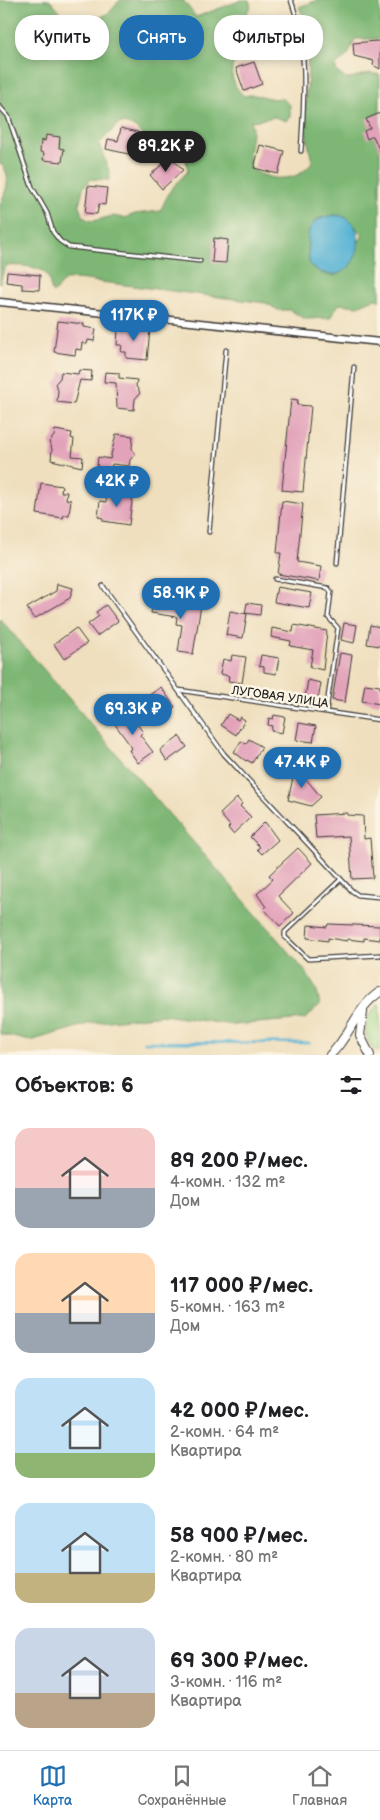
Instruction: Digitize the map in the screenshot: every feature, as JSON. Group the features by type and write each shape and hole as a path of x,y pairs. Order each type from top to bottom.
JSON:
{"street":[{"path":"0,302 380,342"},
{"path":"330,1055 342,1041 367,1003 380,992"},
{"path":"367,1003 362,1016 360,1035 370,1055"}],"lane":[{"path":"292,0 300,28 304,72 301,151"},
{"path":"0,107 8,116 32,187 60,241 69,247 200,261"},
{"path":"209,532 226,350"},
{"path":"336,563 354,366"},
{"path":"275,579 328,588 331,592 328,617 338,628 326,712"},
{"path":"103,586 224,754 340,880 358,894 380,897"},
{"name":"ЛУГОВАЯ УЛИЦА","path":"177,690 380,720"},
{"path":"340,880 285,932 285,937 308,959 380,955"}],"green space":[{"path":"0,0 50,0 62,15 15,15 15,60 109,60 109,15 105,15 110,12 120,0 183,0 194,15 119,15 119,60 204,60 204,15 201,15 242,0 249,0 251,7 247,12 248,15 214,15 214,60 236,60 233,64 232,78 244,96 254,95 276,99 281,98 290,105 290,117 286,121 275,117 251,121 252,133 249,163 251,169 267,176 284,178 299,174 312,162 304,122 308,60 323,60 323,15 303,15 299,7 318,0 380,0 380,39 355,39 348,55 335,66 337,72 346,79 370,73 380,75 380,300 374,299 358,306 339,304 330,318 305,319 290,310 278,310 266,303 78,279 65,280 53,293 47,275 39,269 28,266 5,266 0,283 0,204 7,183 4,168 0,164","holes":["119,123 135,127 149,147 162,156 170,146 175,145 182,150 188,171 171,189 160,211 135,214 124,218 112,216 94,221 88,220 83,216 79,206 83,188 91,179 109,180 110,174 99,144","335,215 347,218 363,235 337,275 324,274 319,271 312,261 308,249 310,233 317,219"]},
{"path":"0,619 305,971 316,989 320,1005 305,1019 233,1025 163,1015 91,1023 30,1041 0,1034"},
{"path":"380,1004 380,1051 373,1049 369,1043 366,1025 370,1014"}],"water":[{"path":"335,215 349,220 356,229 358,242 356,255 349,266 339,273 326,274 310,265 308,238 314,223 322,218"}],"building":[{"path":"380,42 380,69 373,65 374,61 354,56 353,43"},
{"path":"254,62 262,84 244,91 236,68"},
{"path":"380,113 380,151 373,136 367,139 364,131 370,128 366,119"},
{"path":"121,128 138,132 133,155 106,149 108,139 118,141"},
{"path":"46,135 60,137 59,148 64,149 62,162 43,160 44,153 40,152 41,140 45,141"},
{"path":"260,145 284,151 278,174 254,168"},
{"path":"171,157 183,170 162,189 150,175"},
{"path":"88,186 107,188 105,205 99,204 97,214 85,213"},
{"path":"214,238 228,240 226,263 212,262"},
{"path":"7,272 40,275 39,290 22,289 22,284 6,282"},
{"path":"58,321 84,324 84,327 96,329 94,341 88,340 87,344 82,343 81,350 76,349 75,355 54,352"},
{"path":"124,326 150,329 147,360 126,358 126,352 121,352 122,345 117,345 118,329 124,330"},
{"path":"79,370 92,371 91,381 80,380 74,404 57,402 58,390 55,384 60,378 61,372 78,374"},
{"path":"105,372 119,373 119,378 137,380 136,386 140,393 135,399 134,410 117,408 116,383 104,382"},
{"path":"291,399 298,400 297,405 311,406 303,492 282,490"},
{"path":"55,430 72,433 71,438 74,439 72,456 83,457 82,467 51,460 52,449 49,442 54,436"},
{"path":"116,434 133,436 132,448 135,454 130,460 129,466 112,464 111,469 97,467 98,457 110,459"},
{"path":"41,483 62,486 61,492 67,492 66,499 71,500 69,515 64,515 63,518 37,514"},
{"path":"113,491 133,494 129,525 103,521 103,518 98,517 100,501 106,502 107,496 112,496"},
{"path":"282,501 303,504 297,562 321,566 319,581 278,574 281,553 277,553"},
{"path":"57,584 73,588 70,598 34,619 27,608 56,591"},
{"path":"277,587 312,593 309,608 274,602"},
{"path":"154,597 201,605 193,654 178,652 182,625 176,624 177,617 151,613"},
{"path":"247,603 261,605 260,615 245,613"},
{"path":"106,605 118,621 97,636 88,624 99,616 96,612"},
{"path":"230,611 247,614 243,638 226,635"},
{"path":"344,623 357,625 354,643 341,640"},
{"path":"294,625 327,631 323,670 310,667 313,650 290,646 291,641 271,637 272,628 293,632"},
{"path":"370,625 380,627 380,646 367,644"},
{"path":"76,628 87,643 64,659 54,644"},
{"path":"340,653 352,655 345,702 332,700"},
{"path":"232,655 246,657 242,683 228,681 229,676 220,674 223,659 231,661"},
{"path":"261,655 279,658 276,674 264,672 264,667 259,666"},
{"path":"308,680 321,683 318,700 305,698"},
{"path":"365,684 380,686 380,704 362,701"},
{"path":"161,687 175,707 160,717 145,698"},
{"path":"126,709 143,732 140,735 153,752 138,763 129,750 132,748 112,720"},
{"path":"228,714 238,720 240,717 245,720 236,735 221,725"},
{"path":"274,715 285,717 282,733 271,731 272,726 268,725 269,718 273,719"},
{"path":"299,723 316,726 313,742 296,740"},
{"path":"179,736 187,747 167,761 160,750"},
{"path":"249,739 262,747 252,763 234,752 241,741 246,744"},
{"path":"318,753 328,755 327,774 315,772"},
{"path":"295,766 321,797 311,806 288,800 293,778 288,772"},
{"path":"237,798 242,804 240,806 251,817 233,834 228,828 230,826 220,814"},
{"path":"347,813 347,815 363,816 364,839 370,838 373,878 352,879 349,836 316,838 314,815"},
{"path":"265,822 278,840 262,854 257,849 260,847 250,837"},
{"path":"298,848 312,863 278,896 294,913 280,926 264,909 266,907 257,894 273,879 269,875"},
{"path":"328,924 380,926 380,940 364,938 364,941 347,939 347,941 328,938 328,941 307,938 308,925 327,927"}],"waterway":[{"path":"144,1042 309,1043"}]}
